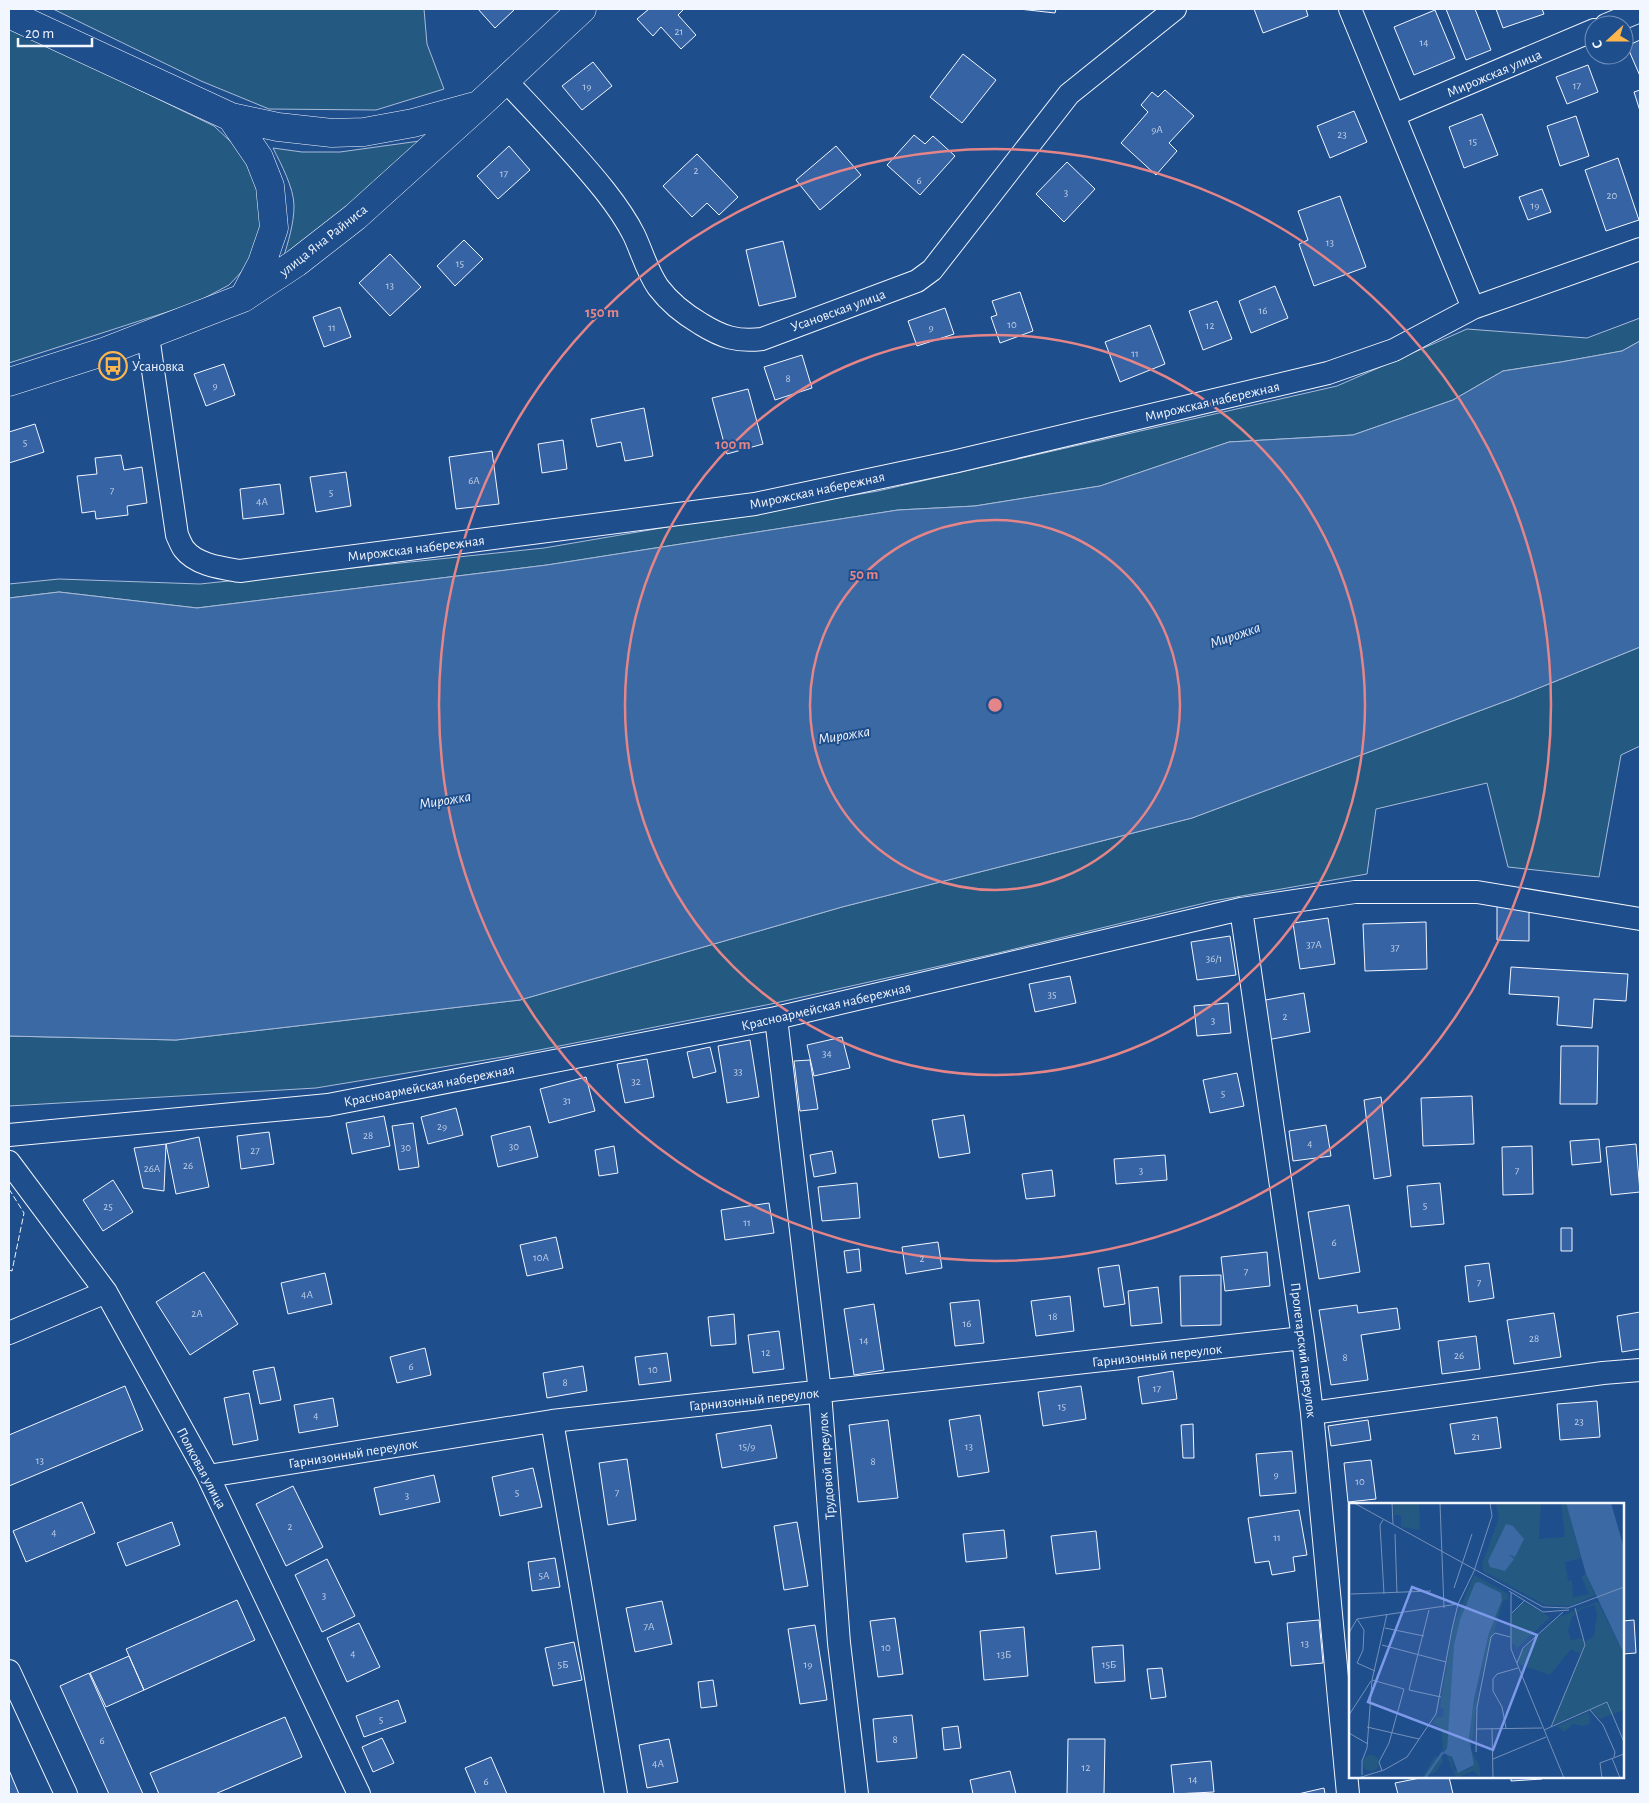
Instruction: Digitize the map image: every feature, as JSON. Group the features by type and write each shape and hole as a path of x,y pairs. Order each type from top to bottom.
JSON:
{"street":[{"name":"улица Яна Райниса","path":"9,382 148,336 243,298 296,263 355,217 480,105 582,9"},
{"name":"Усановская улица","path":"506,80 562,140 622,213 635,236 645,264 663,293 680,311 708,329 728,338 744,341 762,338 917,281 932,270 1069,94 1175,9"},
{"path":"1350,9 1473,308"},
{"path":"9,14 230,117 278,127 332,133 364,132 413,123 480,105"},
{"name":"Мирожская улица","path":"1394,115 1584,34"},
{"path":"230,117 259,158 270,186 274,228 262,263 243,298"},
{"name":"Мирожская набережная","path":"148,336 177,535 185,550 200,561 218,568 240,571 745,506 953,462 1328,373 1394,350 1473,308 1640,249"},
{"name":"Красноармейская набережная","path":"9,1135 328,1104 776,1018 1240,909 1355,892 1478,892 1640,919"},
{"name":"Пролетарский переулок","path":"1240,909 1303,1338 1312,1413 1348,1794"},
{"name":"Трудовой переулок","path":"776,1018 820,1392 839,1643 857,1794"},
{"name":"Полковая улица","path":"9,1162 106,1292 208,1476 359,1794"},
{"path":"9,1333 106,1292"},
{"name":"Гарнизонный переулок","path":"208,1476 552,1421 1303,1338"},
{"path":"1312,1413 1603,1373 1640,1370"},
{"path":"552,1421 616,1794"},
{"path":"9,1671 66,1794"}],"shaded area":[{"path":"53,9 424,9 427,44 444,89 376,110 269,109 201,81"},
{"path":"9,27 214,126 246,156 258,183 262,216 259,241 247,266 229,285 195,303 9,363"},
{"path":"427,140 283,259 292,226 294,206 292,192 273,148 302,152 340,152"},
{"path":"1640,318 1640,341 1622,351 1503,371 1453,400 1353,435 1229,442 1100,486 975,506 898,510 547,565 197,608 59,592 9,598 9,584 59,579 200,584 544,548 878,491 1337,386 1467,329 1587,338"},
{"path":"1640,647 1640,746 1621,755 1599,877 1508,867 1487,783 1376,809 1367,874 1213,901 998,953 771,1004 509,1056 316,1088 9,1106 9,1036 176,1040 520,1000 842,907 1192,818 1514,698"}],"water":[{"name":"Мирожка","path":"1640,341 1640,647 1514,698 1192,818 842,907 520,1000 176,1040 9,1036 9,598 59,592 197,608 547,565 898,510 975,506 1100,486 1229,442 1353,435 1453,400 1503,371 1622,351"}],"building":[{"path":"478,9 512,9 514,10 495,28"},
{"path":"649,9 684,9 678,15 696,35 681,49 661,27 653,36 637,19"},
{"path":"1019,9 1056,9 1055,13"},
{"path":"1254,9 1306,9 1308,16 1263,33"},
{"path":"1446,9 1475,9 1491,50 1466,60"},
{"path":"1496,9 1542,9 1544,14 1503,28"},
{"path":"1435,10 1455,58 1414,75 1394,27"},
{"path":"1640,40 1640,76 1634,62 1634,43"},
{"path":"963,54 996,80 962,123 930,97"},
{"path":"593,62 612,86 582,110 562,86"},
{"path":"1588,65 1598,92 1567,104 1556,77"},
{"path":"1165,90 1194,116 1169,143 1177,151 1156,175 1121,143 1148,112 1141,105 1152,92 1158,97"},
{"path":"1640,90 1640,111 1634,92"},
{"path":"1354,111 1367,142 1330,158 1317,126"},
{"path":"1482,114 1498,155 1464,168 1449,127"},
{"path":"1576,116 1589,156 1560,166 1547,126"},
{"path":"914,135 925,144 933,136 955,156 920,195 887,165"},
{"path":"509,146 530,170 498,199 477,176"},
{"path":"836,146 861,175 820,210 796,180"},
{"path":"697,154 738,197 719,215 707,203 692,217 663,186"},
{"path":"1618,158 1639,220 1606,231 1585,170"},
{"path":"1067,162 1095,189 1064,222 1036,194"},
{"path":"1542,189 1551,212 1528,220 1519,197"},
{"path":"1340,196 1366,267 1314,286 1299,244 1308,240 1298,211"},
{"path":"464,240 483,259 455,286 437,266"},
{"path":"783,241 796,297 759,306 746,250"},
{"path":"390,254 421,287 390,316 359,283"},
{"path":"1275,286 1288,318 1251,333 1239,301"},
{"path":"1020,292 1033,331 1000,343 991,317 997,315 992,301"},
{"path":"1217,301 1232,339 1203,350 1189,311"},
{"path":"340,307 351,337 324,347 313,317"},
{"path":"945,308 954,334 917,346 908,321"},
{"path":"1150,325 1165,364 1120,382 1105,342"},
{"path":"802,355 812,388 775,400 764,367"},
{"path":"224,364 235,395 206,406 194,374"},
{"path":"748,389 763,444 727,454 712,398"},
{"path":"644,408 653,456 625,461 621,442 597,447 591,419"},
{"path":"35,424 44,452 9,463 9,432"},
{"path":"563,440 567,469 542,473 538,444"},
{"path":"492,451 499,504 456,509 449,457"},
{"path":"121,455 124,470 142,467 147,503 127,506 128,515 96,519 95,511 82,513 77,476 97,474 95,458"},
{"path":"346,472 351,506 316,512 310,477"},
{"path":"280,484 284,514 243,519 240,489"},
{"path":"1497,906 1529,907 1529,941 1497,940"},
{"path":"1328,918 1335,964 1300,969 1293,923"},
{"path":"1426,922 1427,969 1365,971 1363,924"},
{"path":"1230,936 1236,975 1197,980 1191,942"},
{"path":"1511,967 1628,974 1626,1001 1594,999 1592,1028 1557,1025 1559,997 1509,994"},
{"path":"1070,976 1076,1003 1035,1012 1029,984"},
{"path":"1304,993 1310,1032 1267,1040 1260,1001"},
{"path":"1228,1003 1231,1033 1197,1036 1194,1006"},
{"path":"842,1037 850,1068 814,1076 807,1045"},
{"path":"750,1040 759,1097 727,1103 718,1046"},
{"path":"1561,1046 1598,1046 1597,1104 1560,1104"},
{"path":"710,1047 716,1072 693,1078 687,1052"},
{"path":"647,1059 654,1097 625,1103 617,1064"},
{"path":"810,1060 818,1109 800,1111 794,1061"},
{"path":"1237,1073 1244,1106 1210,1113 1203,1080"},
{"path":"586,1077 595,1111 549,1123 540,1089"},
{"path":"1472,1096 1474,1144 1423,1146 1421,1098"},
{"path":"1381,1097 1391,1176 1374,1179 1364,1100"},
{"path":"456,1108 463,1135 428,1144 421,1117"},
{"path":"964,1115 970,1153 939,1158 932,1120"},
{"path":"384,1116 390,1146 352,1154 346,1123"},
{"path":"413,1123 419,1167 399,1170 392,1126"},
{"path":"1326,1125 1331,1156 1293,1161 1289,1131"},
{"path":"530,1126 538,1157 498,1167 491,1136"},
{"path":"269,1132 274,1164 241,1169 237,1136"},
{"path":"199,1137 209,1187 176,1194 166,1144"},
{"path":"1599,1139 1601,1162 1572,1165 1570,1141"},
{"path":"166,1144 164,1191 143,1188 134,1148"},
{"path":"1636,1144 1640,1192 1611,1195 1606,1147"},
{"path":"614,1146 618,1173 599,1176 595,1150"},
{"path":"1532,1146 1533,1194 1503,1195 1502,1147"},
{"path":"832,1151 836,1173 814,1177 810,1155"},
{"path":"1165,1155 1167,1180 1116,1184 1114,1159"},
{"path":"1052,1170 1055,1196 1026,1199 1022,1174"},
{"path":"113,1180 133,1212 103,1231 83,1200"},
{"path":"857,1183 860,1218 822,1221 818,1187"},
{"path":"1440,1183 1444,1224 1411,1227 1407,1186"},
{"path":"769,1203 774,1233 725,1240 721,1210"},
{"path":"1349,1205 1360,1272 1319,1279 1308,1212"},
{"path":"1561,1228 1572,1228 1572,1251 1561,1251"},
{"path":"556,1237 563,1268 527,1276 520,1245"},
{"path":"938,1242 942,1268 906,1274 902,1247"},
{"path":"859,1249 861,1271 847,1273 844,1251"},
{"path":"1267,1252 1270,1286 1225,1291 1221,1257"},
{"path":"1489,1263 1494,1298 1469,1302 1465,1266"},
{"path":"1119,1265 1125,1304 1104,1307 1098,1268"},
{"path":"204,1272 238,1324 190,1355 156,1302"},
{"path":"325,1273 332,1304 288,1314 281,1283"},
{"path":"1221,1275 1221,1325 1181,1326 1180,1276"},
{"path":"1158,1287 1162,1323 1131,1326 1128,1291"},
{"path":"1070,1296 1074,1331 1036,1336 1031,1301"},
{"path":"979,1300 984,1343 955,1346 950,1303"},
{"path":"874,1304 884,1370 854,1375 844,1309"},
{"path":"1357,1305 1358,1313 1397,1308 1400,1329 1361,1335 1368,1380 1331,1385 1319,1310"},
{"path":"1640,1312 1640,1349 1622,1352 1617,1316"},
{"path":"1554,1313 1561,1357 1514,1364 1507,1320"},
{"path":"734,1314 736,1344 711,1346 708,1317"},
{"path":"779,1331 784,1369 753,1373 748,1335"},
{"path":"1476,1336 1480,1369 1442,1374 1438,1341"},
{"path":"425,1348 431,1375 397,1383 390,1357"},
{"path":"667,1353 671,1381 639,1385 635,1357"},
{"path":"583,1366 587,1391 547,1398 543,1373"},
{"path":"274,1367 281,1400 260,1404 253,1371"},
{"path":"1173,1371 1177,1399 1142,1404 1138,1377"},
{"path":"125,1386 143,1430 9,1486 9,1435"},
{"path":"1081,1386 1086,1419 1043,1426 1038,1392"},
{"path":"249,1393 258,1440 233,1445 224,1398"},
{"path":"333,1398 338,1426 299,1433 294,1405"},
{"path":"1597,1401 1600,1437 1560,1440 1557,1404"},
{"path":"980,1415 989,1472 958,1477 949,1420"},
{"path":"1497,1417 1501,1448 1455,1454 1450,1424"},
{"path":"888,1420 898,1498 858,1502 849,1425"},
{"path":"1368,1420 1371,1440 1331,1446 1328,1426"},
{"path":"1193,1424 1194,1458 1183,1458 1181,1425"},
{"path":"771,1425 777,1458 722,1468 716,1434"},
{"path":"1292,1451 1296,1493 1260,1496 1256,1454"},
{"path":"627,1459 636,1520 608,1525 599,1463"},
{"path":"1371,1460 1376,1499 1348,1502 1344,1463"},
{"path":"533,1468 542,1507 500,1516 492,1477"},
{"path":"434,1475 440,1502 380,1515 374,1488"},
{"path":"293,1486 323,1547 286,1566 256,1504"},
{"path":"82,1502 95,1533 26,1562 13,1531"},
{"path":"1299,1510 1307,1555 1293,1557 1295,1571 1272,1575 1269,1561 1255,1563 1248,1518"},
{"path":"172,1522 180,1545 126,1566 117,1543"},
{"path":"797,1522 808,1586 784,1590 774,1526"},
{"path":"1004,1530 1007,1558 966,1562 963,1534"},
{"path":"1096,1531 1100,1569 1056,1574 1051,1536"},
{"path":"555,1558 560,1587 532,1591 528,1562"},
{"path":"327,1559 355,1616 322,1632 295,1575"},
{"path":"237,1600 255,1640 144,1690 126,1649"},
{"path":"662,1601 672,1644 635,1652 626,1608"},
{"path":"895,1618 903,1674 878,1677 870,1621"},
{"path":"1319,1620 1323,1663 1291,1666 1287,1623"},
{"path":"1634,1620 1636,1653 1624,1654 1624,1621"},
{"path":"359,1623 380,1667 347,1682 327,1638"},
{"path":"815,1625 827,1700 800,1704 788,1629"},
{"path":"1024,1627 1028,1676 984,1680 980,1631"},
{"path":"574,1642 582,1680 553,1686 545,1648"},
{"path":"1123,1645 1125,1681 1095,1683 1092,1647"},
{"path":"129,1656 144,1690 106,1707 90,1673"},
{"path":"1162,1668 1166,1697 1151,1699 1147,1669"},
{"path":"89,1673 143,1794 109,1794 60,1686"},
{"path":"713,1680 717,1706 701,1708 698,1682"},
{"path":"398,1700 406,1722 364,1737 356,1716"},
{"path":"912,1715 917,1758 877,1762 873,1719"},
{"path":"285,1717 302,1757 215,1794 159,1794 150,1773"},
{"path":"958,1726 961,1748 944,1750 942,1728"},
{"path":"382,1738 394,1763 373,1772 362,1747"},
{"path":"669,1739 678,1782 647,1788 639,1745"},
{"path":"1068,1739 1105,1739 1104,1794 1067,1794"},
{"path":"491,1757 507,1794 476,1794 465,1768"},
{"path":"1211,1761 1214,1792 1174,1794 1171,1765"},
{"path":"9,1770 19,1794 9,1794"},
{"path":"1010,1771 1016,1794 973,1794 970,1780"},
{"path":"1420,1778 1449,1778 1453,1794 1398,1794 1395,1783"},
{"path":"1511,1778 1542,1778 1542,1779 1511,1781"},
{"path":"1324,1788 1325,1794 1298,1794"}],"fence":[{"path":"9,1189 24,1213 12,1271 9,1270"}],"place":[{"name":"Усановка","path":"113,366"}]}
